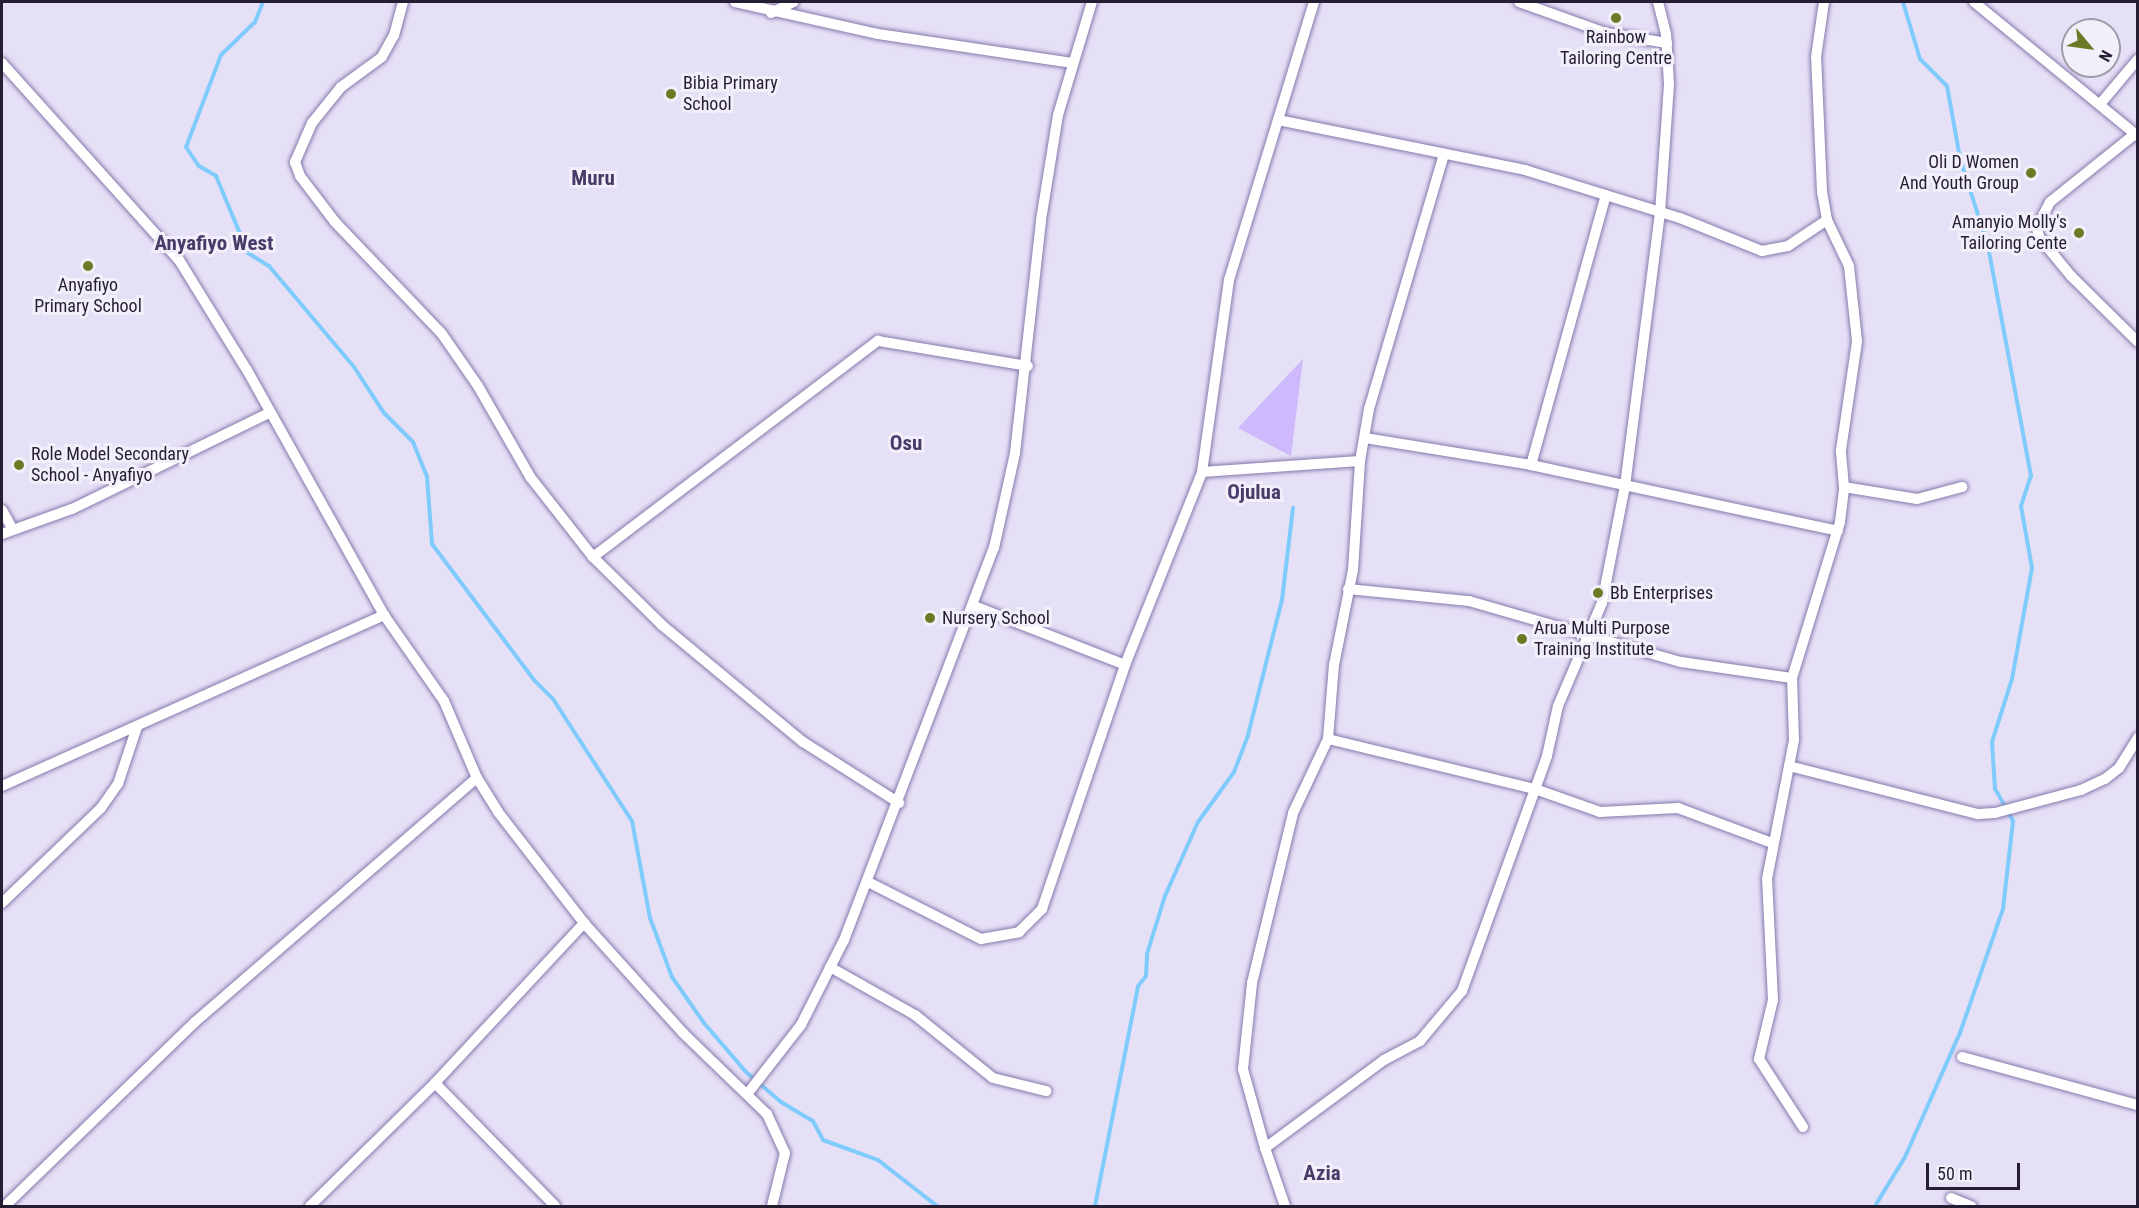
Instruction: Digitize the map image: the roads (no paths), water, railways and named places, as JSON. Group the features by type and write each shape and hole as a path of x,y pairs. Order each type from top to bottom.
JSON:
{"street":[{"path":"403,2 394,34 382,57 341,87 312,123 295,162 300,176 336,222 442,334 531,478 593,557 662,626 803,742 899,803"},
{"path":"735,2 771,13 1071,63"},
{"path":"771,13 794,2"},
{"path":"748,1094 801,1026 868,882 974,606 1007,505 1028,366 1041,220 1071,63 1092,2"},
{"path":"868,882 981,939 1004,938 1031,923 1049,895 1125,665 1202,472 1227,288 1314,2"},
{"path":"1519,2 1606,33 1667,43"},
{"path":"1264,1148 1437,1026 1472,967 1535,789 1558,706 1591,637 1625,486 1660,213 1669,84 1667,43 1658,2"},
{"path":"1803,1127 1759,1059 1773,1000 1767,879 1772,843 1789,766 1792,678 1838,531 1844,487 1841,450 1857,341 1849,266 1827,220 1822,192 1816,57 1824,2"},
{"path":"1974,2 2102,103 2136,135 2050,202 2037,228 2039,237 2071,276 2138,342"},
{"path":"2102,103 2138,59"},
{"path":"2,64 179,261 247,370 267,414 384,615 444,701 477,778 584,923 684,1033 767,1114 784,1153 775,1204"},
{"path":"1278,120 1525,170 1660,213 1762,251 1788,246 1827,220"},
{"path":"1285,1206 1264,1148 1243,1069 1243,1035 1293,813 1328,739 1334,665 1356,547 1360,461 1375,377 1444,154"},
{"path":"1531,465 1606,195"},
{"path":"593,557 878,341 935,347 1028,366"},
{"path":"2,534 12,528 72,509 267,414"},
{"path":"1365,438 1531,465 1838,531"},
{"path":"1202,472 1360,461"},
{"path":"1844,487 1917,499 1962,487"},
{"path":"2,510 12,528"},
{"path":"1348,590 1469,601 1681,662 1792,678"},
{"path":"974,606 1125,665"},
{"path":"2,786 137,728 384,615"},
{"path":"2,903 101,808 118,784 137,728"},
{"path":"1789,766 1978,814 1995,813 2081,790 2105,779 2119,768 2138,738"},
{"path":"1328,739 1535,789 1600,812 1678,808 1772,843"},
{"path":"5,1206 203,1014 477,778"},
{"path":"310,1206 435,1083 584,923"},
{"path":"830,967 915,1015 993,1078 1046,1091"},
{"path":"1962,1057 2138,1105"},
{"path":"435,1083 555,1206"},
{"path":"1951,1198 1971,1206"}],"waterway":[{"path":"263,2 255,22 221,55 186,147 199,166 216,176 248,253 269,266 354,367 384,413 413,442 427,477 432,544 534,680 553,699 632,821 650,918 672,977 704,1023 746,1072 781,1102 813,1121 823,1140 878,1160 937,1206"},
{"path":"1875,1206 1905,1157 1960,1033 2003,909 2013,821 1995,789 1992,742 2012,679 2032,568 2021,506 2031,476 1988,246 1960,158 1947,86 1920,59 1903,2"},
{"path":"1095,1206 1138,986 1146,976 1147,954 1165,896 1198,822 1234,772 1248,735 1282,600 1293,508"}],"place":[{"name":"Rainbow Tailoring Centre","path":"1616,18"},
{"name":"Bibia Primary School","path":"671,94"},
{"name":"Oli D Women And Youth Group","path":"2031,173"},
{"name":"Amanyio Molly's Tailoring Cente","path":"2079,233"},
{"name":"Anyafiyo Primary School","path":"88,266"},
{"name":"Role Model Secondary School - Anyafiyo","path":"19,465"},
{"name":"Bb Enterprises","path":"1598,593"},
{"name":"Nursery School","path":"930,618"},
{"name":"Arua Multi Purpose Training Institute","path":"1522,639"}],"district":[{"name":"Muru","path":"593,178"},
{"name":"Anyafiyo West","path":"214,243"},
{"name":"Osu","path":"906,443"},
{"name":"Ojulua","path":"1254,492"},
{"name":"Azia","path":"1322,1173"}]}
